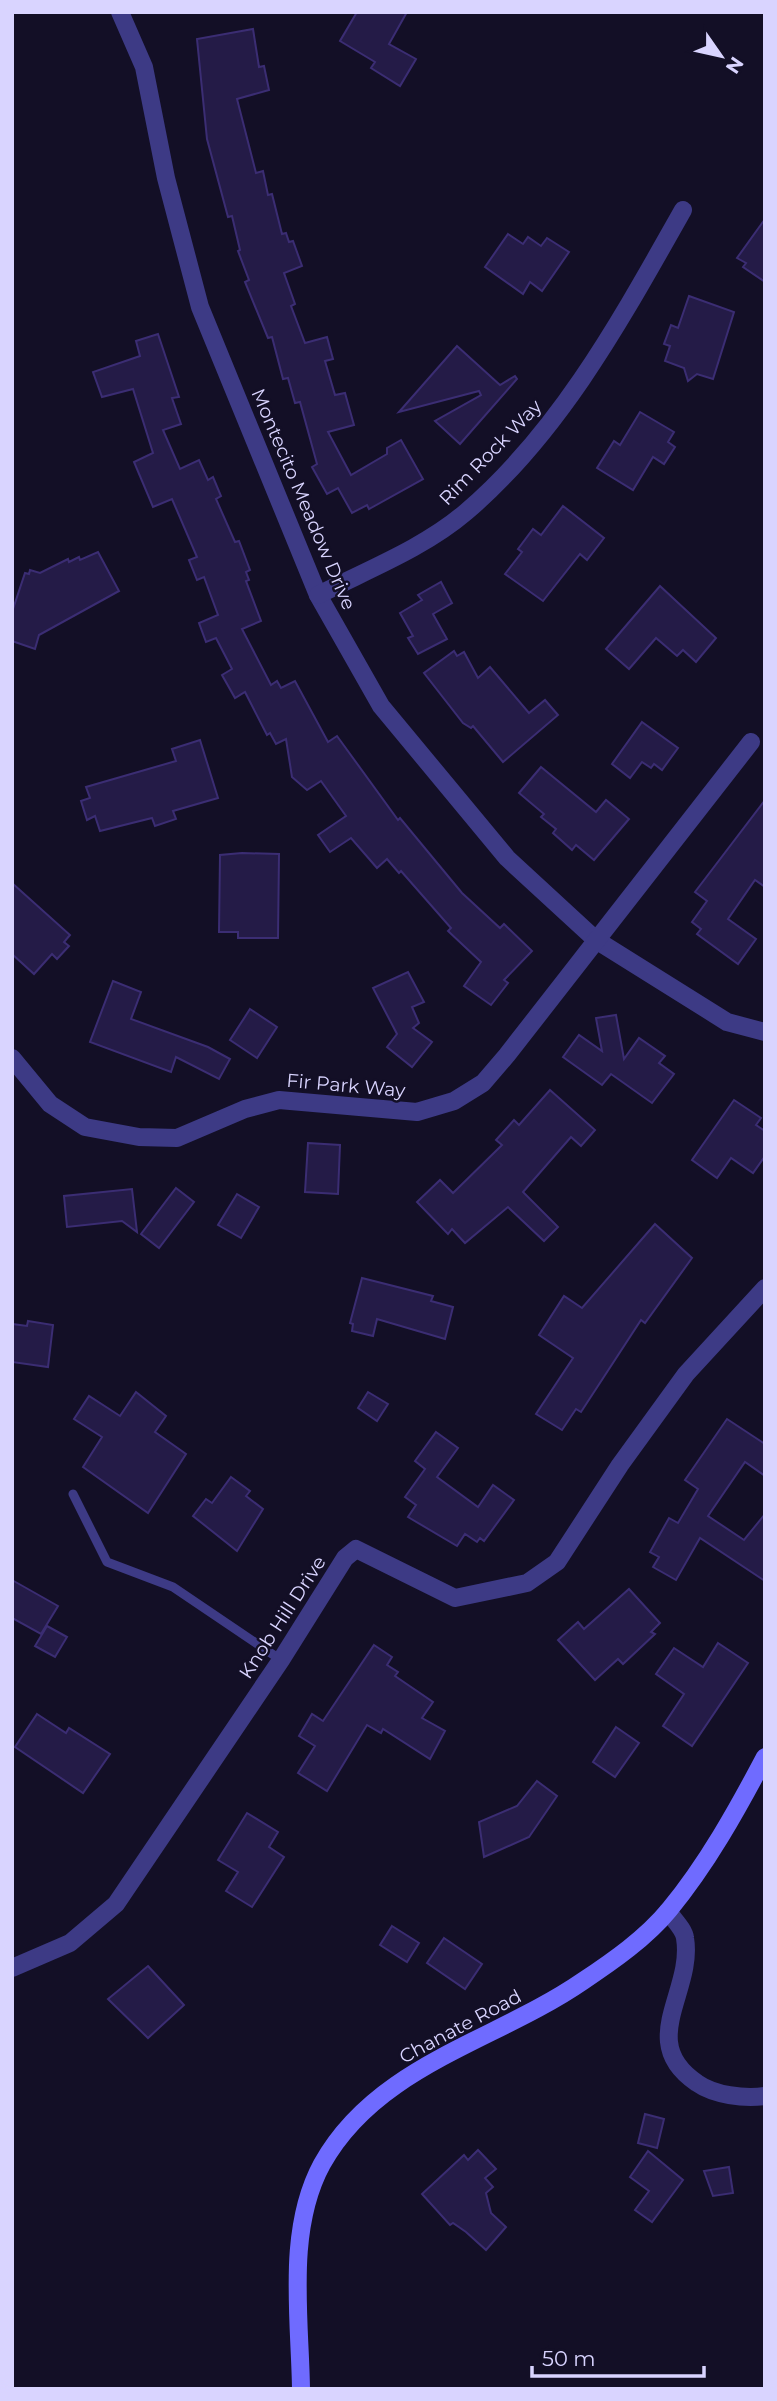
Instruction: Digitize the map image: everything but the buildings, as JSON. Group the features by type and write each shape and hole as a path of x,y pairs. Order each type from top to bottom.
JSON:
{"street":[{"name":"Montecito Meadow Drive","path":"120,12 144,67 166,178 200,307 318,595 381,706 506,858 596,940 727,1022 765,1032"},
{"name":"Rim Rock Way","path":"318,595 404,552 466,512 550,426 683,210"},
{"name":"Fir Park Way","path":"12,1058 50,1104 85,1127 139,1137 177,1138 245,1109 279,1100 417,1112 454,1101 483,1083 751,742"},
{"name":"Knob Hill Drive","path":"12,1968 70,1943 116,1904 281,1660 345,1558 356,1549 455,1598 527,1583 557,1562 620,1465 687,1374 765,1288"},
{"name":"Chanate Road","path":"301,2389 299,2252 307,2206 321,2165 344,2131 369,2104 416,2071 581,1983 624,1952 668,1911 705,1861 765,1757"},
{"path":"668,1911 685,1935 686,1951 670,2021 668,2046 672,2059 685,2075 708,2091 755,2098 765,2096"}],"lane":[{"path":"73,1494 107,1562 173,1587 281,1660"}]}
